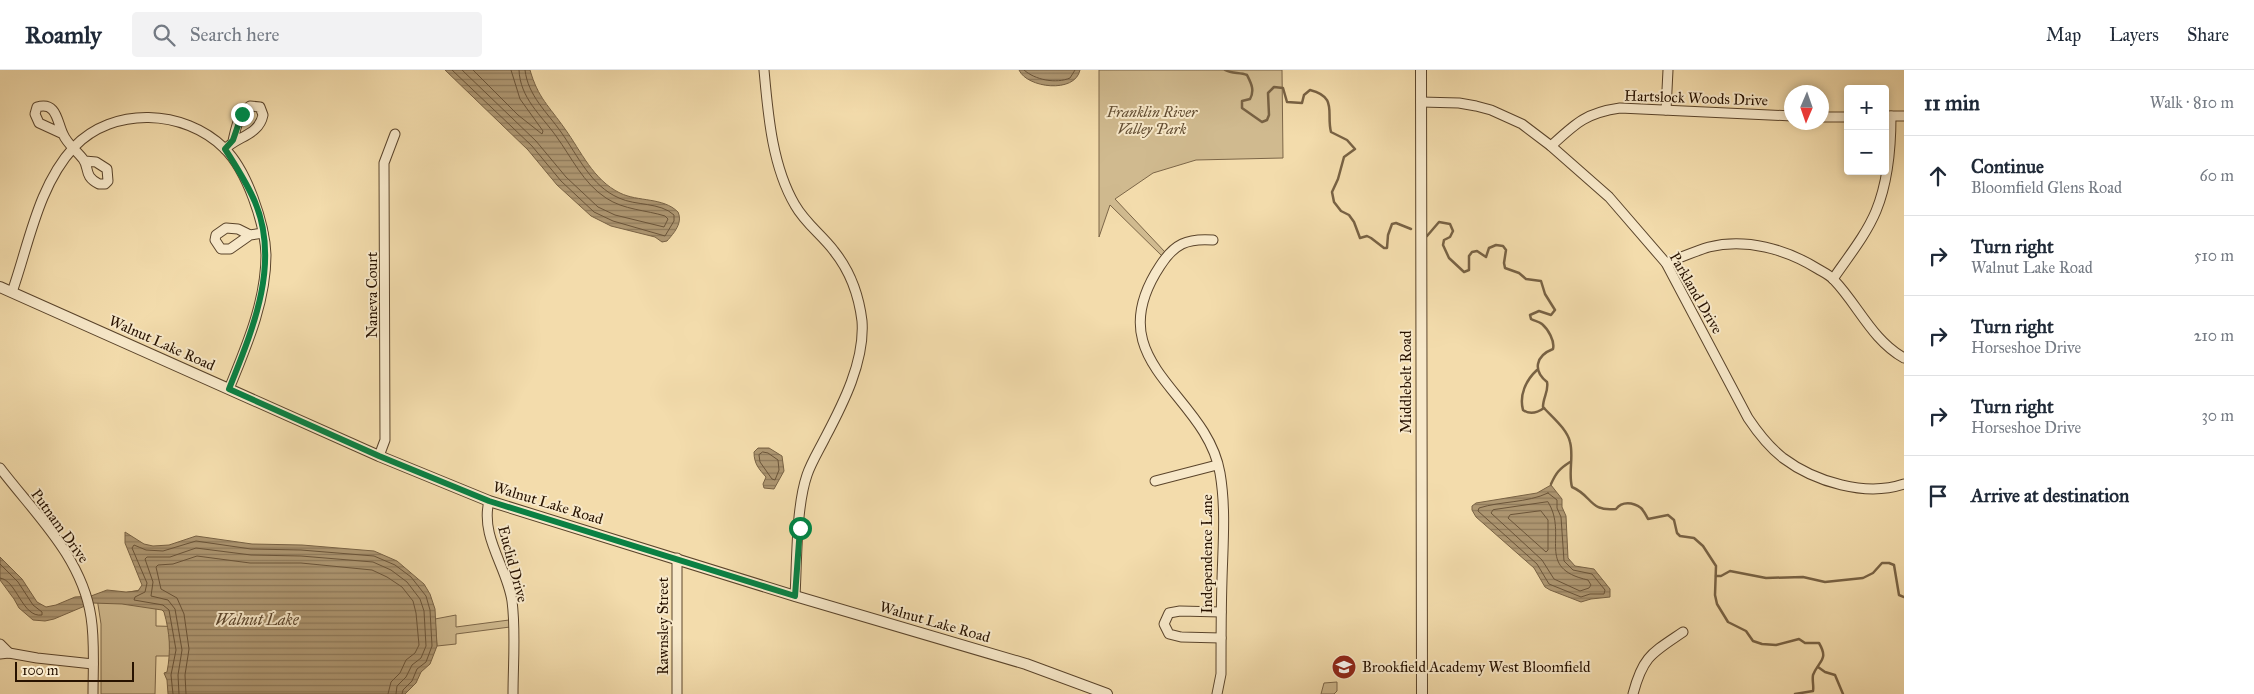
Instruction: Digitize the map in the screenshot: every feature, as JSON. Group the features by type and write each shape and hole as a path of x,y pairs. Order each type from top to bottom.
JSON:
{"street":[{"path":"764,70 769,118 782,176 795,205 835,252 849,274 860,307 862,322 860,354 852,378 830,429 807,475 801,500 795,596"},
{"name":"Middlebelt Road","path":"1421,70 1422,694"},
{"path":"1666,110 1668,70"},
{"name":"Parkland Drive","path":"1421,102 1459,103 1491,110 1522,124 1551,146 1609,197 1666,263 1748,418 1761,437 1782,457 1803,470 1847,486 1880,489 1904,484"},
{"name":"Hartslock Woods Drive","path":"1551,146 1575,124 1598,111 1620,108 1784,116"},
{"path":"1889,116 1904,116"},
{"path":"12,292 31,230 50,181 74,148 86,136 102,127 144,117 168,119 190,126 212,138 225,149 244,178 256,204 263,233 266,255 263,288 244,351 229,389"},
{"path":"1829,117 1844,117"},
{"path":"1833,278 1861,240 1876,211 1886,177 1889,150 1888,130"},
{"path":"63,134 85,161"},
{"name":"Naneva Court","path":"379,456 385,440 384,163 395,134"},
{"path":"225,149 233,140"},
{"path":"250,235 263,233"},
{"name":"Independence Lane","path":"1213,240 1196,239 1181,244 1169,253 1152,278 1142,302 1139,333 1159,376 1183,404 1207,437 1220,472 1224,526 1220,638 1221,674 1216,694"},
{"path":"1666,263 1708,248 1727,244 1760,246 1799,257 1833,278 1863,320 1894,352 1904,358"},
{"name":"Walnut Lake Road","path":"0,287 379,456 489,501 795,596 1026,664 1107,694"},
{"path":"1155,481 1217,465"},
{"name":"Putnam Drive","path":"0,468 63,548 76,570 90,611 93,694"},
{"name":"Euclid Drive","path":"489,501 487,510 494,552 505,577 512,602 513,694"},
{"name":"Rawnsley Street","path":"677,558 677,694"},
{"path":"1220,638 1181,638 1169,634 1164,624 1169,613 1180,611 1222,612"},
{"path":"1633,694 1639,672 1650,654 1683,632"},
{"path":"0,644 5,653 93,664"}],"green space":[{"name":"Franklin River Valley Park","path":"1099,70 1282,70 1283,158 1196,160 1153,173 1115,199 1165,252 1162,256 1110,205 1099,237"},
{"path":"156,587 156,626 192,627 192,656 156,656 155,694 101,694 101,624 97,598"},
{"path":"456,615 456,627 509,620 510,627 456,634 456,644 437,646 435,619"},
{"path":"1337,682 1337,691 1334,694 1321,694 1324,683"}],"water":[{"path":"445,70 530,70 540,95 602,181 627,196 658,202 672,207 678,212 679,216 679,224 675,231 667,241 662,242 655,237 611,226 591,216 557,185 528,150"},
{"path":"1019,70 1080,70 1076,78 1069,83 1051,86 1031,81"},
{"path":"758,448 769,448 782,456 784,471 774,489 764,488 763,484 766,477 757,466 754,456 754,452"},
{"path":"1551,485 1562,499 1562,507 1566,516 1568,558 1575,566 1594,569 1610,589 1610,597 1581,602 1545,587 1534,568 1476,517 1472,510 1472,506 1476,503 1537,493"},
{"name":"Walnut Lake","path":"125,532 144,544 153,546 169,545 196,536 252,544 302,545 374,551 397,561 424,584 430,594 435,609 437,646 430,664 421,672 416,683 405,694 168,694 167,680 164,673 167,672 169,657 169,635 162,610 122,604 92,603 54,619 45,621 33,620 19,608 0,580 0,557 22,579 37,602 46,607 75,597 91,596 107,590 138,591 142,585 125,543"}],"waterway":[{"path":"1225,70 1247,75 1252,93 1250,99 1242,101 1242,108 1262,122 1267,120 1269,115 1268,93 1274,87 1283,88 1287,102 1302,103 1304,95 1310,90 1324,97 1328,101 1331,132 1347,140 1355,149 1344,157 1332,192 1334,202 1341,211 1349,215 1360,238 1367,236 1384,248 1387,248 1388,235 1392,224 1396,223 1411,229"},
{"path":"1427,236 1439,222 1450,224 1453,231 1450,237 1444,240 1443,245 1449,258 1464,272 1469,270 1469,256 1472,252 1477,251 1486,257 1489,248 1496,245 1503,246 1506,250 1505,268 1519,273 1526,279 1541,281 1545,294 1555,310 1551,315 1539,311 1530,315 1531,319 1544,326 1553,342 1553,349 1547,352 1538,364 1542,378 1547,382 1543,407 1563,428 1570,442 1572,487 1601,508 1616,509 1624,504 1635,504 1641,508 1648,519 1668,515 1674,520 1677,533 1680,536 1694,538 1703,546 1716,566 1715,595 1717,604 1728,622 1746,631 1753,641 1776,645 1799,639 1805,643 1819,643 1823,657 1813,675 1813,691 1795,694"},
{"path":"1537,370 1524,388 1523,410 1534,413 1544,408"},
{"path":"1551,484 1558,472 1570,462"},
{"path":"1716,576 1721,576 1730,571 1766,578 1803,577 1825,582 1863,578 1873,573 1882,563 1889,563 1894,565 1899,595 1904,597"},
{"path":"1818,667 1825,672 1835,675 1843,694"}],"place":[{"name":"Brookfield Academy West Bloomfield","path":"1344,667"}],"route":[{"path":"242,114 233,140 225,149 244,178 256,204 266,255 263,288 257,313 229,389 379,456 489,501 656,551 795,596 800,528"}]}
